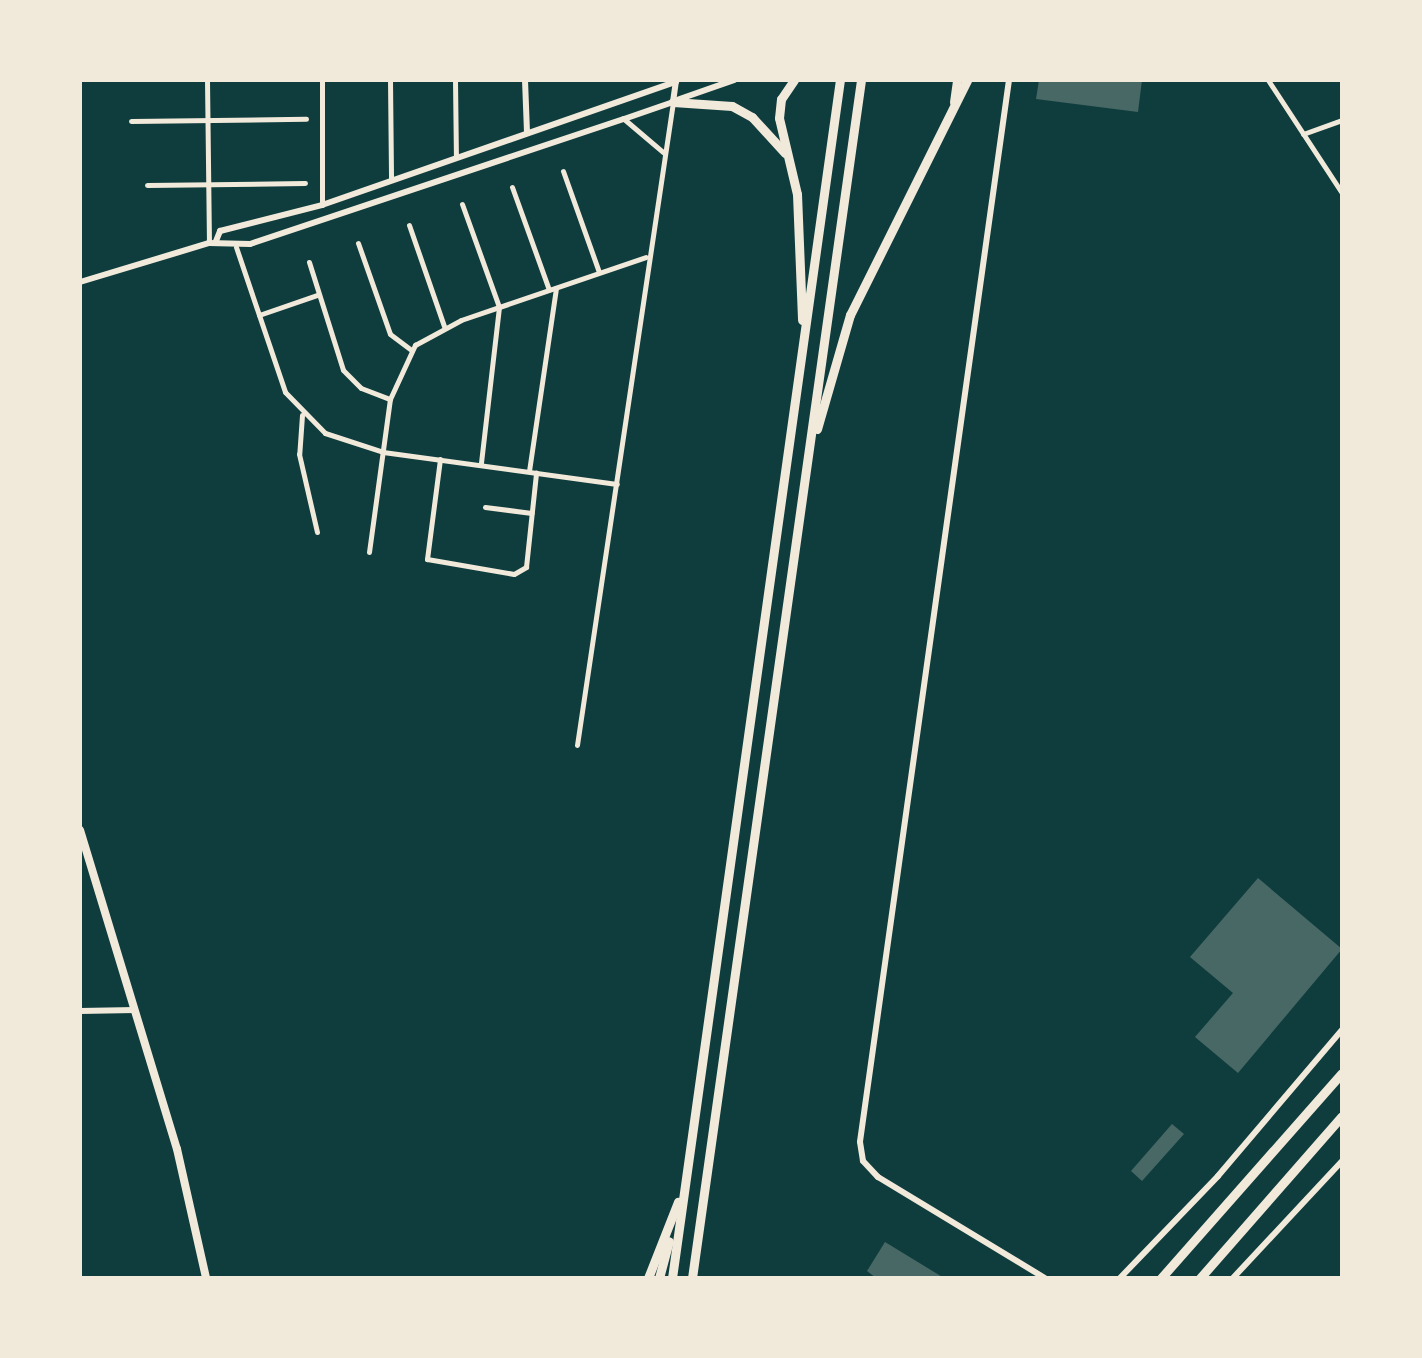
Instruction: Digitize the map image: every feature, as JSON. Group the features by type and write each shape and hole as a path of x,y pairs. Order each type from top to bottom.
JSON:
{"highway":[{"path":"794,80 779,109 799,214 802,352"},
{"path":"672,1278 840,80"},
{"path":"692,1278 861,80"},
{"path":"952,110 957,80"},
{"path":"805,478 850,315 967,80"},
{"path":"673,102 732,106 762,126 789,159"},
{"path":"1161,1278 1340,1073"},
{"path":"1200,1278 1342,1116"},
{"path":"648,1278 685,1186"},
{"path":"659,1278 685,1186"}],"main road":[{"path":"526,80 527,132"},
{"path":"80,282 212,242 236,247 734,80"},
{"path":"1009,80 860,1142 863,1161 878,1177 1045,1278"},
{"path":"212,242 220,230 322,204 679,81"},
{"path":"673,102 679,81"},
{"path":"80,830 135,1010 206,1278"},
{"path":"80,1012 135,1010"},
{"path":"1120,1278 1218,1176 1342,1030"},
{"path":"1233,1278 1342,1160"}],"street":[{"path":"207,80 212,242"},
{"path":"322,80 322,204"},
{"path":"390,80 391,180"},
{"path":"455,80 456,157"},
{"path":"1268,80 1342,193"},
{"path":"577,744 646,257 673,102"},
{"path":"131,122 306,119"},
{"path":"624,120 664,152"},
{"path":"1303,134 1342,120"},
{"path":"564,171 599,273"},
{"path":"147,184 305,183"},
{"path":"440,459 427,559 520,573 526,566 552,289 512,187"},
{"path":"462,204 499,308 480,463"},
{"path":"410,224 444,327"},
{"path":"358,243 390,334 411,350"},
{"path":"236,247 280,382 302,415 334,439 383,452 616,484"},
{"path":"369,552 390,399 411,350 444,327 646,257"},
{"path":"308,262 347,375 390,399"},
{"path":"258,316 318,294"},
{"path":"302,415 298,454 317,532"},
{"path":"485,507 532,512"}],"building":[{"path":"1039,80 1142,80 1138,112 1036,99"},
{"path":"1258,878 1342,949 1238,1073 1195,1037 1233,993 1190,957"},
{"path":"1172,1124 1184,1134 1142,1181 1131,1171"},
{"path":"885,1242 944,1278 876,1278 867,1271"}]}
